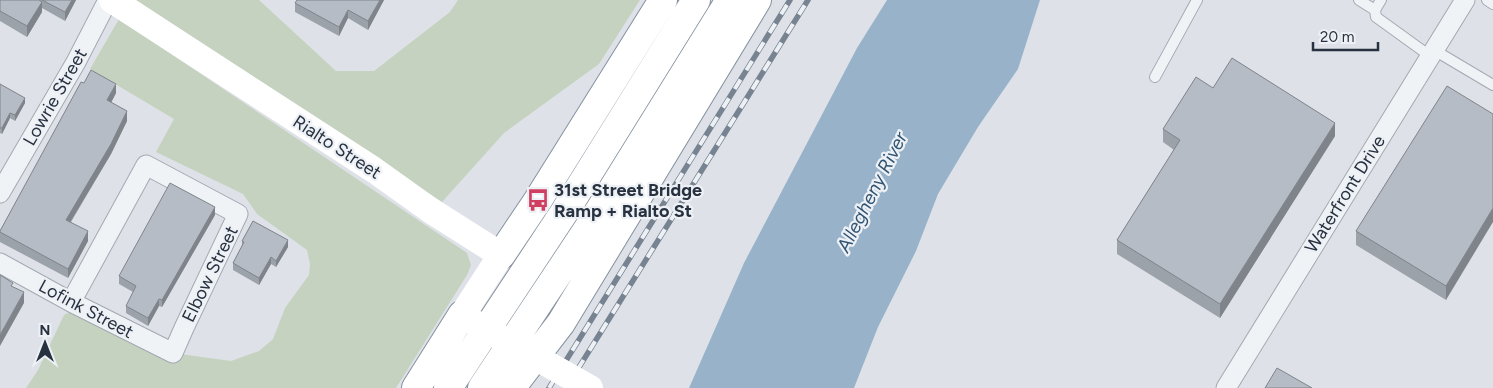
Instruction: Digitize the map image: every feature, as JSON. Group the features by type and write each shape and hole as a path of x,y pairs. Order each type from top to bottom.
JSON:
{"highway":[{"path":"502,255 663,0"},
{"path":"448,388 565,211 696,0"},
{"path":"482,388 591,224 730,0"},
{"path":"511,388 561,323 757,0"},
{"path":"416,388 469,319"}],"street":[{"name":"Lowrie Street","path":"0,193 110,0"},
{"name":"Rialto Street","path":"110,0 374,170 430,210 502,255"},
{"name":"Waterfront Drive","path":"1226,388 1465,0"},
{"name":"Elbow Street","path":"71,302 146,165 238,214 173,353"},
{"path":"502,255 469,319 534,358 590,388"},
{"name":"Lofink Street","path":"0,263 71,302 173,353"}],"lane":[{"path":"1155,77 1197,0"},
{"path":"1359,0 1375,10"},
{"path":"1381,0 1375,10 1376,17 1432,53 1493,85"},
{"path":"1487,0 1493,4"}],"green space":[{"path":"136,0 259,0 336,71 374,71 450,12 458,0 640,0 599,64 504,133 442,202"},
{"path":"119,19 467,253 471,265 467,275 396,388 26,388 38,370 64,315 80,306 173,353 231,361 259,351 273,339 285,308 309,275 310,264 307,250 257,214 243,194 156,152 174,119 90,69"}],"water":[{"name":"Allegheny River","path":"887,0 1040,0 1018,69 978,127 938,194 916,251 878,327 854,388 689,388 744,263 857,48"}],"building":[{"path":"0,0 39,0 42,2 27,26 0,11"},
{"path":"42,0 72,0 65,12"},
{"path":"297,0 380,0 368,21 348,10 339,27 295,3"},
{"path":"1232,58 1335,123 1220,304 1117,240 1180,140 1163,129 1196,77 1213,88"},
{"path":"91,70 116,84 107,100 127,111 111,144 66,220 88,231 68,269 0,231 81,82 84,83"},
{"path":"0,84 25,98 15,115 10,113 2,128 0,128"},
{"path":"1447,86 1493,114 1493,208 1446,286 1356,231"},
{"path":"170,183 215,207 162,300 159,299 148,318 126,306 136,286 119,276"},
{"path":"253,221 288,240 276,261 271,257 259,278 233,263"},
{"path":"0,275 13,283 11,286 24,292 0,335"},
{"path":"1277,368 1312,388 1265,388"}],"railway":[{"path":"549,388 790,0"},
{"path":"566,388 808,0"}],"place":[{"name":"31st Street Bridge Ramp + Rialto St","path":"538,200"}]}
